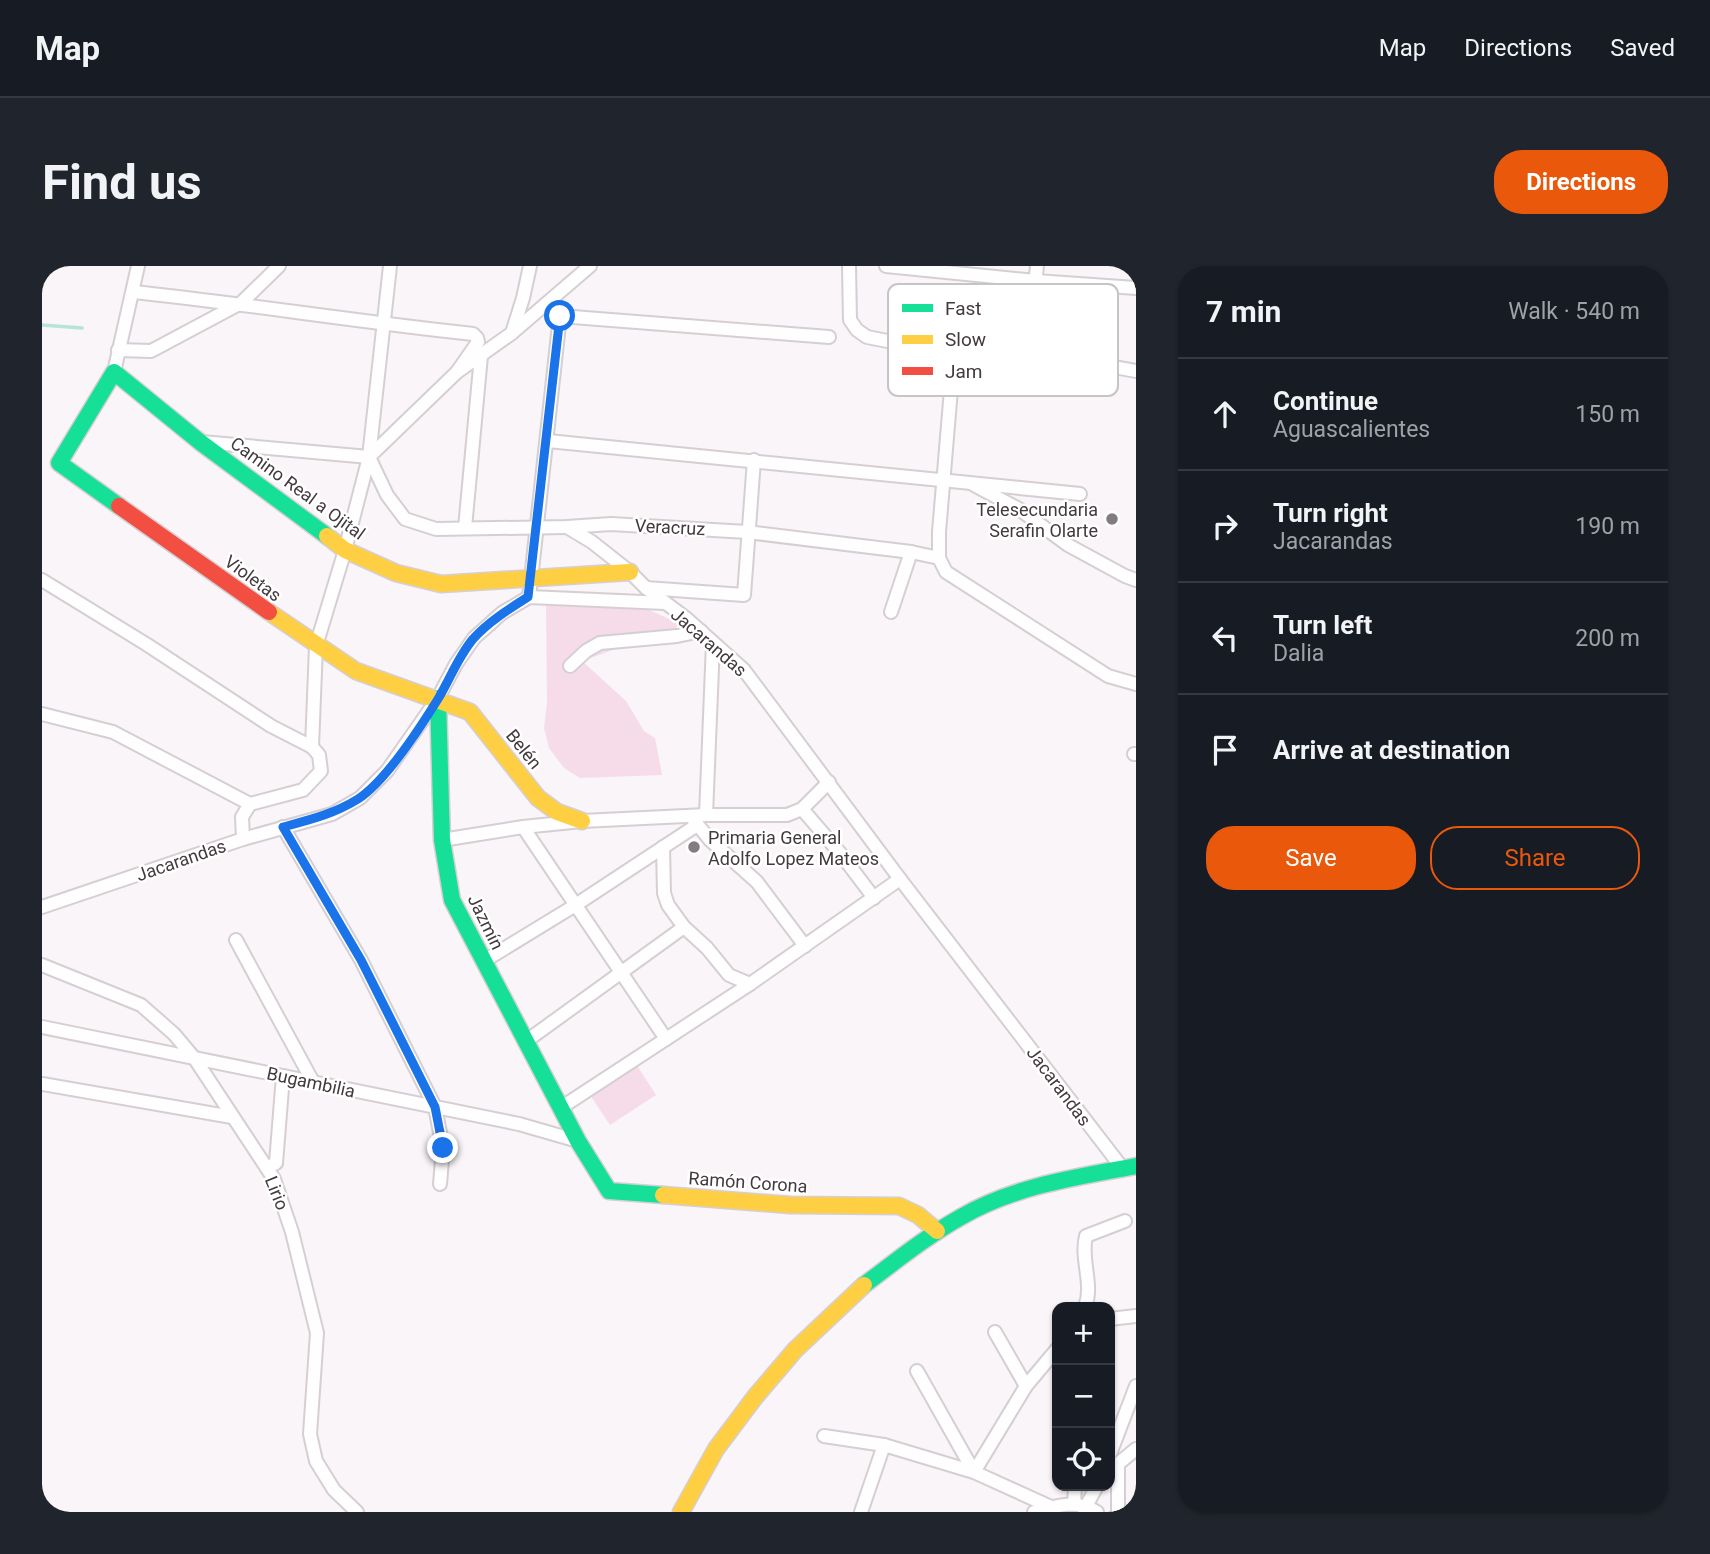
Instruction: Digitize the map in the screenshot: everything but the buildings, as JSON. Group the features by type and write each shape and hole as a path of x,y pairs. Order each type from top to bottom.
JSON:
{"street":[{"path":"114,374 138,266"},
{"path":"118,351 151,351 241,303 279,266"},
{"path":"312,747 316,646 369,457 390,266"},
{"path":"512,333 530,266"},
{"path":"200,442 369,457 457,372 512,333 590,266"},
{"path":"849,266 850,320 857,330 867,337 888,341"},
{"path":"886,266 1078,284"},
{"path":"1035,284 1037,266"},
{"path":"1118,287 1136,288"},
{"path":"134,292 241,303 382,325 473,334 478,342 457,372"},
{"path":"528,597 548,441 560,316 829,337"},
{"path":"465,528 481,356"},
{"path":"1118,368 1136,371"},
{"name":"Camino Real a Ojital","path":"114,374 345,550 396,573 441,584 630,572"},
{"name":"Violetas","path":"114,374 59,463 316,646 356,671 438,698"},
{"path":"951,396 939,558 946,572 1086,664 1108,676 1136,684"},
{"path":"548,441 1080,494"},
{"name":"Veracruz","path":"369,457 387,495 405,519 436,528 611,524 747,532 911,552 939,558"},
{"path":"646,588 744,595 754,460"},
{"path":"970,483 988,495 1019,509 1068,545 1136,580"},
{"path":"567,527 592,542 665,603"},
{"path":"891,612 911,552"},
{"path":"42,580 271,726 312,747 319,755 321,771 303,790 250,804 113,732 42,715"},
{"name":"Jacarandas","path":"42,907 243,839 332,814 360,798 387,771 438,698 474,638 502,613 528,597 665,603 744,670 900,879 1129,1168"},
{"path":"570,666 586,651 600,643 677,636 701,631"},
{"path":"706,815 713,643"},
{"name":"Belén","path":"438,698 470,712 538,798 557,812 582,821"},
{"name":"Jazmín","path":"438,698 442,840 452,900 524,1042 579,1141"},
{"path":"484,961 574,906 663,846 694,820 706,815 787,815 802,809 830,782"},
{"path":"243,839 242,817 250,804"},
{"path":"802,809 841,853 874,898"},
{"path":"442,840 582,821 694,820 757,882 805,946"},
{"path":"283,827 361,960 435,1107 443,1148 440,1184"},
{"path":"523,827 666,1039"},
{"path":"663,846 664,894 668,905 684,928 707,948 729,975 750,984"},
{"path":"562,1107 750,984 900,879"},
{"path":"524,1042 684,928"},
{"path":"236,940 313,1082"},
{"name":"Lirio","path":"42,965 141,1005 174,1034 195,1059 267,1168 278,1190 288,1222 317,1333 310,1434 316,1461 334,1490 357,1512"},
{"name":"Bugambilia","path":"42,1027 519,1124 579,1141"},
{"path":"267,1168 276,1163 283,1076"},
{"path":"42,1084 232,1117"},
{"name":"Ramón Corona","path":"579,1141 609,1191 790,1205 899,1206 918,1214 937,1231"},
{"path":"681,1512 716,1449 795,1350 859,1289 937,1231 962,1216 1058,1180 1129,1168"},
{"path":"1086,1302 1089,1288 1083,1251 1086,1236 1125,1221"},
{"path":"1115,1318 1136,1315"},
{"path":"995,1332 1026,1386"},
{"path":"974,1472 1026,1386 1052,1355"},
{"path":"917,1371 974,1472"},
{"path":"1115,1453 1136,1386"},
{"path":"824,1436 884,1445 974,1472 1051,1507"},
{"path":"861,1512 884,1445"},
{"path":"1115,1461 1136,1449"},
{"path":"1115,1488 1118,1512"},
{"path":"1077,1491 1085,1509"},
{"path":"1085,1509 1094,1491"},
{"path":"1034,1512 1051,1507 1085,1509"}],"shaded area":[{"path":"546,600 649,610 683,625 582,661 626,701 644,731 655,738 662,775 580,778 564,768 549,748 544,728 547,702"},
{"path":"636,1064 656,1095 610,1125 590,1095"}],"waterway":[{"path":"42,325 82,328"}],"traffic: fast":[{"path":"119,506 59,463 114,372 200,442 327,536"},
{"path":"438,698 442,840 452,900 578,1141 609,1191 663,1195"},
{"path":"864,1285 936,1232 981,1206 1046,1184 1136,1166"}],"traffic: slow":[{"path":"327,536 345,550 396,573 441,584 630,572"},
{"path":"269,612 356,671 470,712 538,798 557,812 582,821"},
{"path":"663,1195 790,1205 899,1206 918,1215 937,1231"},
{"path":"681,1512 716,1449 755,1397 795,1350 864,1285"}],"traffic: jam":[{"path":"119,506 269,612"}],"place":[{"name":"Telesecundaria Serafin Olarte","path":"1112,519"},
{"name":"Primaria General Adolfo Lopez Mateos","path":"694,847"}],"route":[{"path":"443,1148 435,1107 361,960 283,827 332,814 360,798 387,771 438,698 474,638 502,613 528,597 548,441 560,316"}]}
